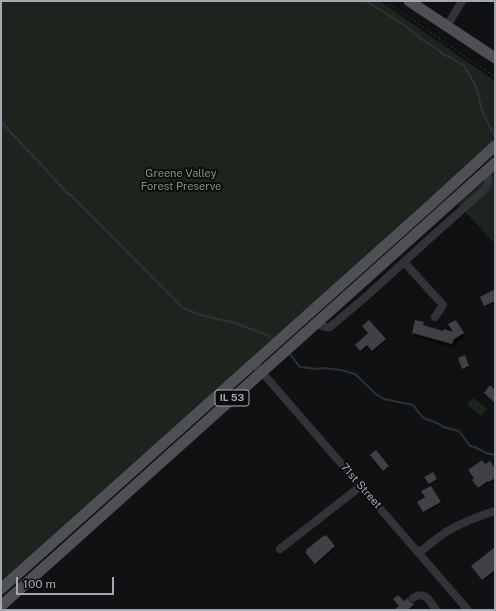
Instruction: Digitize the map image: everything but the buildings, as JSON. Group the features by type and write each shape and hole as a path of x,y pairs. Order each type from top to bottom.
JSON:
{"main road":[{"path":"409,1 495,58"},
{"name":"IL 53","path":"1,589 495,146"},
{"name":"IL 53","path":"1,606 495,163"}],"street":[{"path":"447,26 462,1"},
{"path":"316,323 322,327 330,327 369,294 486,188 489,179 486,171"},
{"path":"404,262 443,305 434,317"},
{"name":"71st Street","path":"254,363 468,610"},
{"path":"280,549 361,486"},
{"path":"418,552 456,526 475,517 495,511"},
{"path":"413,598 418,595 424,595 436,610"}],"path":[{"path":"385,1 495,77"}],"green space":[{"name":"Greene Valley Forest Preserve","path":"1,1 380,1 495,81 495,139 1,582"},
{"path":"494,172 495,173 495,244 458,204"},
{"path":"473,398 487,409 481,416 467,405"}],"waterway":[{"path":"366,1 406,26 421,39 444,55 464,65 478,93 485,118 495,136"},
{"path":"1,122 68,194 72,196 183,308 198,314 232,322 267,335 271,338"},
{"path":"289,353 300,367 341,370 355,374 377,395 384,399 413,405 423,418 443,427 459,431 470,446 495,455"}]}
